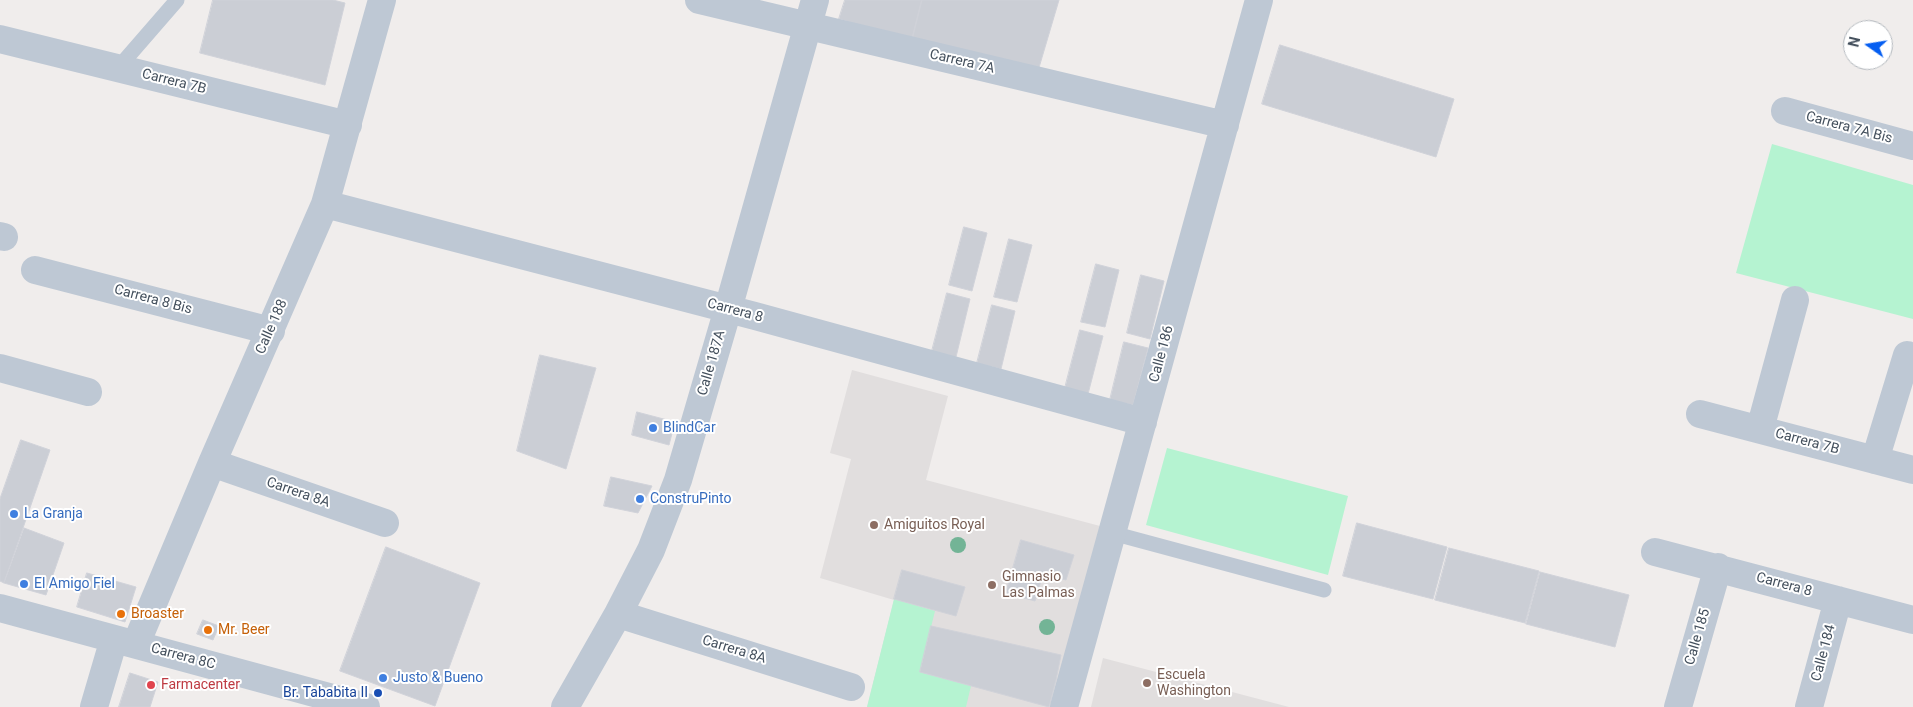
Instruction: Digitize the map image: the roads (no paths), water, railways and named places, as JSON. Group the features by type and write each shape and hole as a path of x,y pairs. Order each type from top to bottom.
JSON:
{"street":[{"name":"Calle 188","path":"94,707 212,463 325,204 382,0"},
{"name":"Carrera 7A","path":"699,0 812,12 1225,125"},
{"name":"Calle 186","path":"1064,707 1259,0"},
{"name":"Calle 187A","path":"565,707 618,614 651,550 678,480 812,12"},
{"name":"Carrera 7B","path":"0,39 348,125"},
{"name":"Carrera 7A Bis","path":"1785,111 1913,146"},
{"name":"Carrera 8","path":"325,204 728,309 1143,422"},
{"name":"Carrera 8 Bis","path":"35,270 270,331"},
{"path":"1760,429 1795,300"},
{"path":"1875,460 1908,355"},
{"path":"0,368 88,392"},
{"name":"Carrera 7B","path":"1700,414 1913,470"},
{"name":"Carrera 8A","path":"212,463 385,523"},
{"name":"Carrera 8","path":"1655,552 1718,567 1913,620"},
{"name":"Calle 185","path":"1678,707 1718,567"},
{"name":"Calle 184","path":"1809,707 1838,600"},
{"name":"Carrera 8C","path":"0,608 366,707"},
{"name":"Carrera 8A","path":"618,614 851,687"}],"lane":[{"path":"118,68 177,0"},
{"path":"1112,533 1324,590"}],"place":[{"name":"BlindCar","path":"653,428"},
{"name":"ConstruPinto","path":"640,499"},
{"name":"La Granja","path":"14,514"},
{"name":"Amiguitos Royal","path":"874,525"},
{"name":"El Amigo Fiel","path":"24,584"},
{"name":"Gimnasio Las Palmas","path":"992,585"},
{"name":"Broaster","path":"121,614"},
{"name":"Mr. Beer","path":"208,630"},
{"name":"Justo & Bueno","path":"383,678"},
{"name":"Escuela Washington","path":"1147,683"},
{"name":"Farmacenter","path":"151,685"},
{"name":"Br. Tababita II","path":"378,693"}]}
